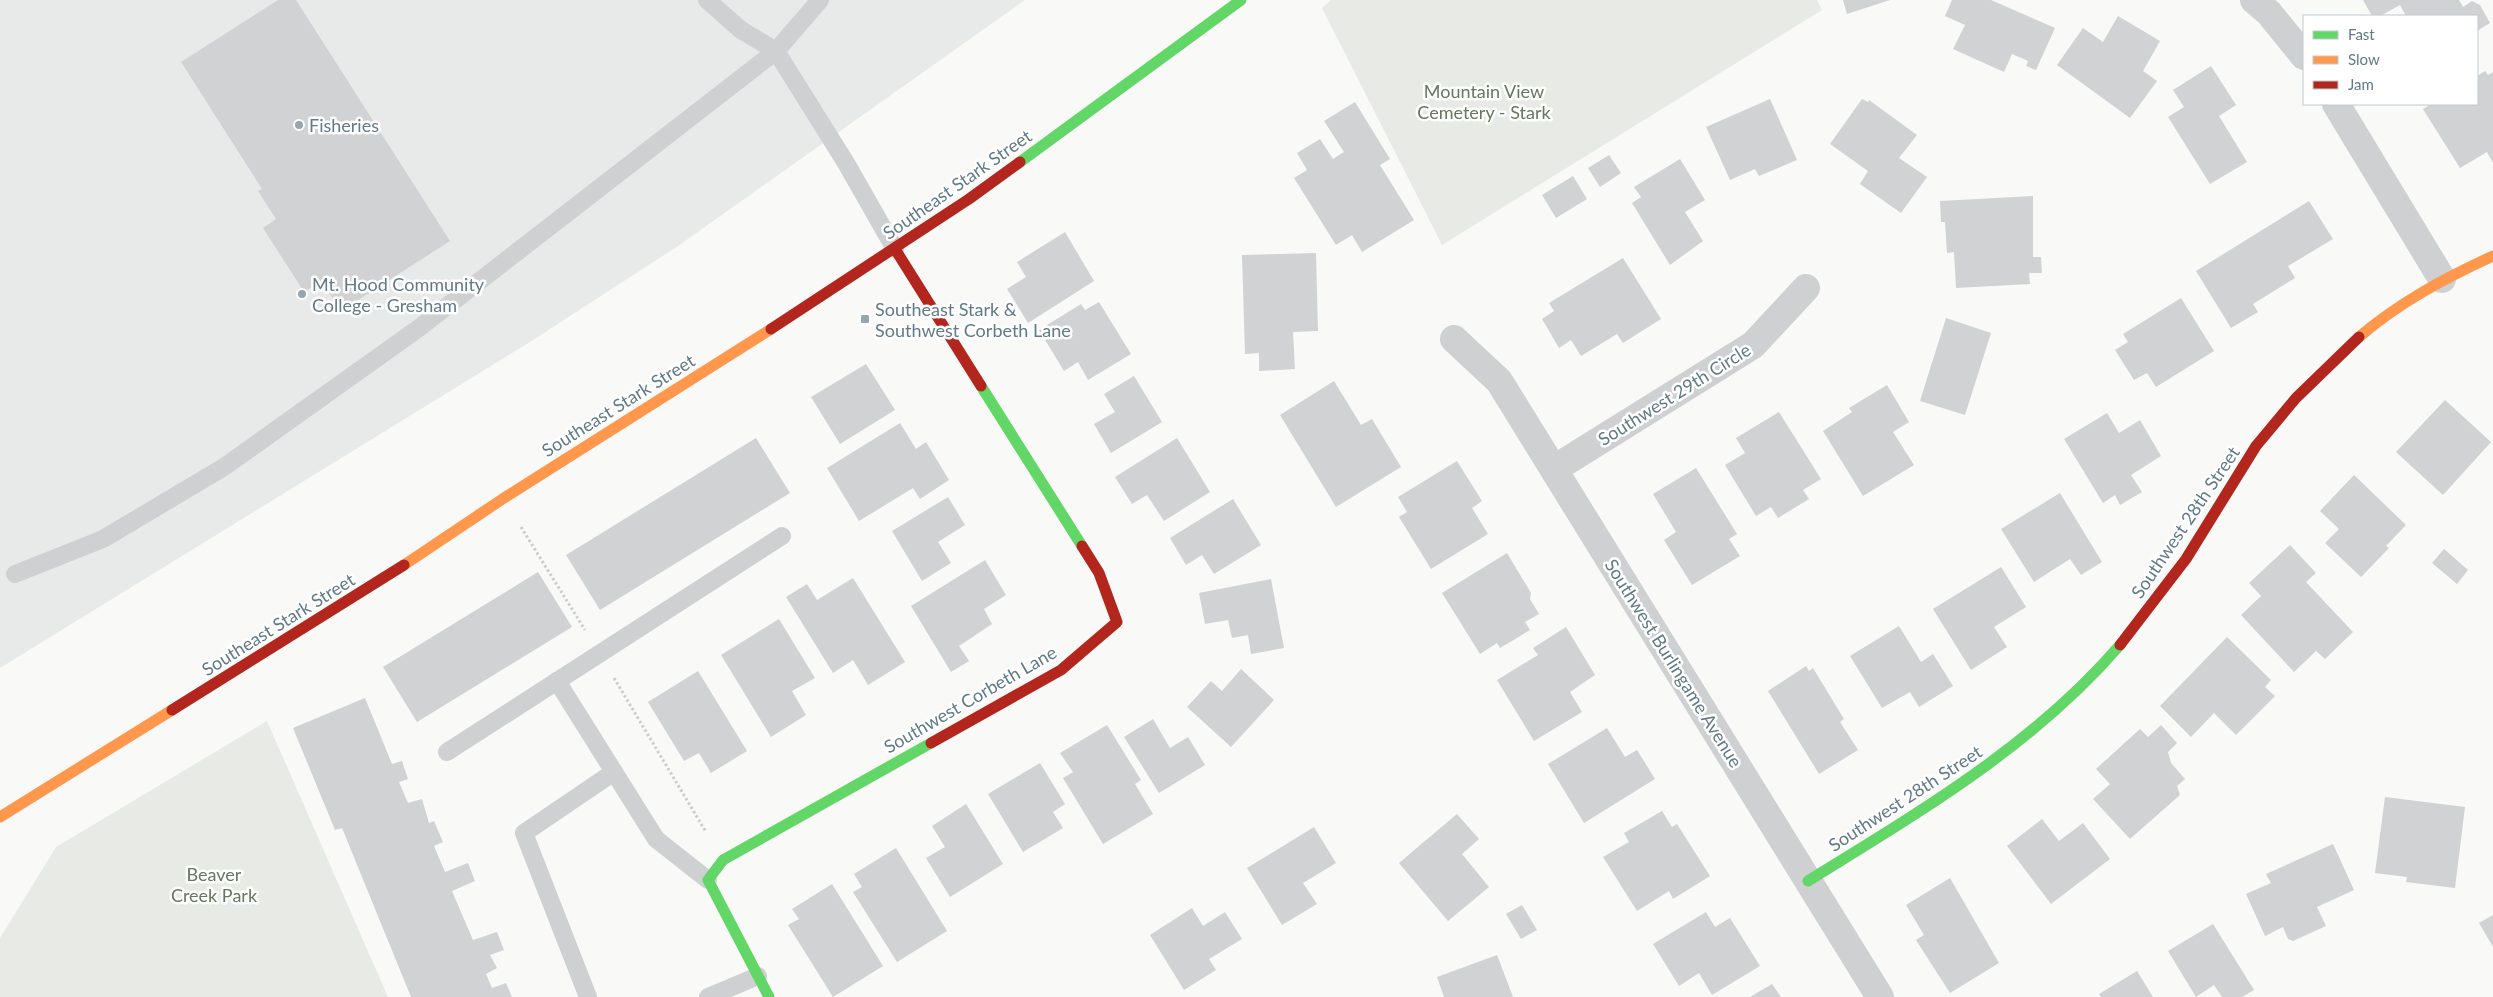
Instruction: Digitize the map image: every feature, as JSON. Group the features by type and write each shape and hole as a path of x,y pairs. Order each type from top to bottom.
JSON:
{"street":[{"name":"Southeast Stark Street","path":"0,817 355,597 504,498 969,200 1241,0"},
{"path":"2254,0 2269,13 2303,55"},
{"path":"2337,105 2442,279"},
{"name":"Southwest Corbeth Lane","path":"708,880 723,860 1061,670 1117,622 1099,574 895,248"},
{"name":"Southwest 28th Street","path":"1808,881 1943,797 2031,733 2088,680 2136,626 2186,558 2255,448 2294,400 2334,360 2390,313 2442,279 2493,256"},
{"name":"Southwest 29th Circle","path":"1554,469 1753,345 1806,288"},
{"name":"Southwest Burlingame Avenue","path":"1454,339 1500,381 1880,997"},
{"path":"708,880 769,997"}],"lane":[{"path":"707,0 740,30 776,51 846,163 895,248"},
{"path":"15,574 103,539 224,467 419,328 776,51 820,0"},
{"path":"447,752 782,536"},
{"path":"557,681 656,839 708,880"},
{"path":"588,997 524,833 614,772"},
{"path":"708,997 758,976"}],"shaded area":[{"name":"Mt. Hood Community College - Gresham","path":"0,0 1025,0 678,246 530,342 0,668"}],"green space":[{"name":"Mountain View Cemetery - Stark","path":"1331,0 1817,0 1822,10 1442,245 1322,8"},
{"name":"Beaver Creek Park","path":"267,721 388,997 0,997 0,938 56,847"}],"building":[{"name":"Fisheries","path":"278,0 296,0 450,241 341,311 321,281 304,292 263,228 276,219 258,191 262,189 181,62"},
{"path":"1843,0 1890,0 1847,14"},
{"path":"1952,0 1991,0 2055,28 2036,70 2026,66 2028,61 2012,54 2004,72 1953,49 1965,25 1945,16"},
{"path":"2363,0 2459,0 2463,7 2472,1 2480,5 2490,23 2478,30 2478,15 2405,15 2400,5 2382,15 2371,15"},
{"path":"2118,16 2160,41 2143,71 2157,81 2130,118 2057,65 2083,28 2103,42"},
{"path":"2211,66 2236,105 2219,116 2247,162 2210,184 2168,117 2184,107 2173,90"},
{"path":"2485,71 2488,75 2493,72 2493,163 2487,152 2460,168 2423,109 2429,105 2478,105 2478,75"},
{"path":"1770,99 1797,160 1759,176 1755,169 1730,180 1706,127"},
{"path":"1862,99 1868,102 1869,100 1917,135 1899,158 1927,177 1901,213 1860,184 1868,171 1830,144"},
{"path":"1355,102 1390,159 1380,165 1414,220 1362,252 1352,235 1336,245 1294,178 1307,170 1297,153 1320,139 1333,159 1344,152 1324,121"},
{"path":"1609,155 1621,173 1600,187 1588,168"},
{"path":"1680,159 1705,200 1685,212 1703,241 1670,265 1632,203 1641,197 1634,187"},
{"path":"1573,176 1587,199 1556,218 1542,195"},
{"path":"2033,196 2033,257 2041,257 2042,273 2029,273 2030,284 1956,288 1954,252 1947,253 1945,222 1941,222 1940,201"},
{"path":"2309,201 2333,239 2288,266 2295,278 2253,304 2258,312 2231,328 2196,271"},
{"path":"1065,232 1094,281 1028,323 1007,289 1026,277 1017,262"},
{"path":"1316,253 1318,331 1293,332 1295,369 1259,371 1259,353 1245,354 1242,255"},
{"path":"1623,258 1661,319 1623,343 1617,334 1581,356 1571,340 1559,348 1542,319 1554,311 1549,303"},
{"path":"2181,298 2214,351 2156,387 2147,373 2134,380 2115,350 2128,342 2123,334"},
{"path":"1099,302 1131,354 1088,380 1078,362 1064,371 1039,330 1081,304 1085,310"},
{"path":"1946,318 1991,333 1965,415 1920,401"},
{"path":"866,364 895,410 840,444 811,397"},
{"path":"1134,376 1162,422 1111,453 1094,424 1115,412 1104,394"},
{"path":"1334,381 1361,425 1372,419 1401,467 1336,507 1280,415"},
{"path":"1887,385 1909,422 1893,432 1914,465 1863,496 1823,431 1852,412 1849,408"},
{"path":"2445,400 2491,442 2443,495 2396,452"},
{"path":"1779,412 1821,479 1803,490 1809,499 1778,518 1771,507 1756,516 1725,465 1745,453 1736,438"},
{"path":"2107,413 2119,433 2140,420 2161,456 2131,475 2142,492 2120,505 2115,495 2103,503 2064,439"},
{"path":"900,423 916,449 926,442 949,480 920,499 913,488 859,521 827,468"},
{"path":"756,438 790,493 600,610 566,555"},
{"path":"1177,438 1210,492 1164,521 1147,495 1132,504 1115,477"},
{"path":"1457,461 1482,501 1472,508 1488,534 1431,569 1399,517 1407,512 1398,497"},
{"path":"1696,468 1737,534 1729,539 1740,556 1692,585 1664,540 1676,532 1653,494"},
{"path":"2354,475 2406,525 2386,546 2389,548 2361,577 2325,543 2339,529 2320,511"},
{"path":"2060,493 2102,562 2081,575 2070,559 2034,582 2001,529"},
{"path":"948,497 965,525 938,542 951,563 922,581 892,531"},
{"path":"1233,499 1261,545 1214,574 1202,555 1186,565 1170,538"},
{"path":"2290,545 2316,573 2306,582 2353,632 2325,659 2316,651 2294,672 2241,615 2261,596 2249,583"},
{"path":"2444,549 2468,570 2457,584 2432,563"},
{"path":"1507,553 1531,593 1530,599 1539,614 1525,622 1530,630 1500,648 1497,643 1480,654 1442,593"},
{"path":"985,560 1006,595 984,609 992,624 959,646 969,661 951,672 911,606"},
{"path":"2001,567 2026,607 1994,627 2007,647 1971,670 1933,609"},
{"path":"538,572 572,627 417,722 383,667"},
{"path":"853,578 905,662 868,685 853,660 833,673 786,597 807,584 817,600"},
{"path":"1271,579 1284,648 1251,654 1248,635 1232,638 1228,620 1205,624 1199,593"},
{"path":"779,619 815,678 792,691 806,715 771,737 721,655"},
{"path":"1899,626 1921,662 1933,654 1953,686 1919,707 1910,692 1882,708 1850,656"},
{"path":"1566,627 1595,675 1570,692 1582,712 1534,741 1497,680 1538,655 1533,648"},
{"path":"2227,637 2271,680 2265,687 2275,696 2236,735 2214,713 2191,737 2160,706"},
{"path":"1806,666 1809,671 1813,668 1844,719 1840,722 1858,750 1819,774 1768,691"},
{"path":"1241,669 1274,700 1231,747 1187,707 1211,681 1222,691"},
{"path":"698,671 747,751 711,773 699,753 684,761 648,702"},
{"path":"365,698 392,764 402,761 408,779 399,782 408,803 422,799 429,823 434,821 443,842 434,846 445,872 468,863 475,881 452,891 473,940 497,932 504,950 490,955 497,968 486,974 492,988 506,983 512,997 411,997 342,828 335,830 293,728"},
{"path":"1153,719 1170,748 1188,737 1205,765 1159,793 1124,737"},
{"path":"1107,725 1141,780 1135,784 1153,814 1103,844 1063,778 1073,772 1060,753"},
{"path":"2161,725 2177,743 2168,752 2171,763 2185,779 2177,786 2180,795 2130,839 2093,799 2110,784 2096,769 2140,729 2148,737"},
{"path":"1607,728 1625,757 1637,750 1655,779 1584,823 1548,764"},
{"path":"1040,763 1065,804 1053,812 1063,828 1023,852 988,794"},
{"path":"2385,797 2465,807 2455,888 2406,882 2407,877 2375,873"},
{"path":"966,804 1003,864 950,897 926,858 945,847 932,826"},
{"path":"1662,811 1672,827 1677,824 1710,876 1673,899 1669,891 1637,911 1603,857 1629,842 1624,833"},
{"path":"1457,814 1479,839 1462,854 1489,887 1448,921 1399,863"},
{"path":"2042,819 2059,841 2083,823 2110,859 2051,904 2007,846"},
{"path":"1314,827 1336,863 1303,883 1317,904 1282,925 1247,868"},
{"path":"2333,844 2354,890 2317,907 2326,926 2293,941 2288,939 2283,927 2265,936 2246,894 2271,883 2266,874"},
{"path":"896,848 947,931 897,962 853,892 862,887 854,874"},
{"path":"1950,878 1999,963 1950,993 1916,940 1924,935 1906,905"},
{"path":"832,884 883,966 833,997 788,925 799,919 792,909"},
{"path":"1522,905 1537,930 1521,939 1506,914"},
{"path":"1192,908 1203,926 1225,912 1242,939 1209,959 1216,970 1184,990 1150,935"},
{"path":"1706,912 1715,927 1730,918 1760,966 1712,995 1699,973 1679,986 1653,944"},
{"path":"2493,915 2493,947 2479,923"},
{"path":"2213,924 2254,990 2242,997 2222,997 2214,985 2196,997 2168,951"},
{"path":"1497,955 1513,997 1444,997 1437,977"},
{"path":"2137,971 2153,997 2101,997 2099,994"},
{"path":"1772,984 1781,997 1750,997"}],"traffic: fast":[{"path":"1020,162 1241,0"},
{"path":"981,386 1082,546"},
{"path":"1808,881 1933,803 2012,746 2050,715 2120,645"},
{"path":"769,997 708,880 723,860 931,743"}],"traffic: slow":[{"path":"2359,337 2390,313 2423,292 2493,256"},
{"path":"404,565 504,498 771,329"},
{"path":"0,817 172,710"}],"traffic: jam":[{"path":"771,329 969,199 1020,162"},
{"path":"895,249 981,386"},
{"path":"2120,645 2186,559 2256,446 2296,398 2359,337"},
{"path":"931,743 1061,670 1117,622 1099,573 1082,546"},
{"path":"172,710 404,565"}],"place":[{"name":"Fisheries","path":"299,125"},
{"name":"Mt. Hood Community College - Gresham","path":"302,294"},
{"name":"Southeast Stark & Southwest Corbeth Lane","path":"865,319"}]}
